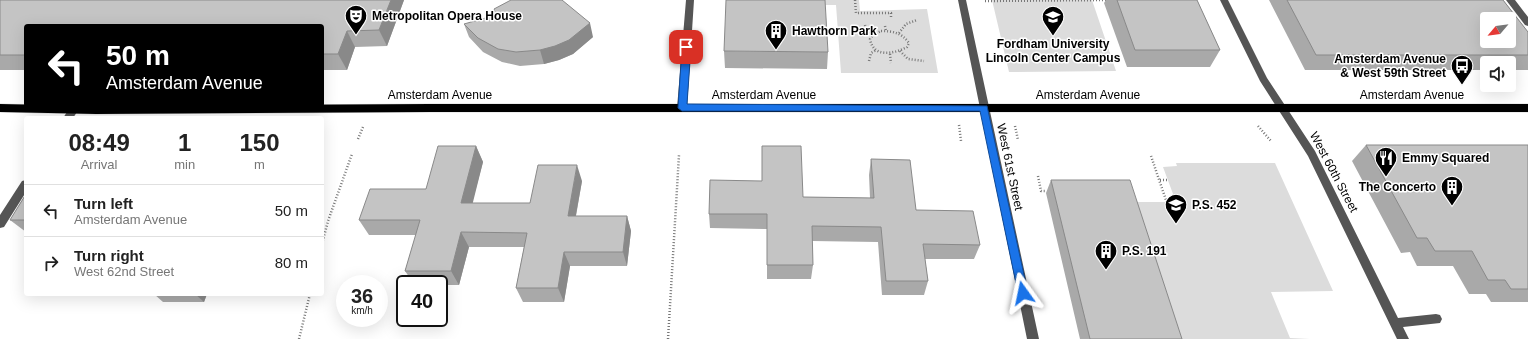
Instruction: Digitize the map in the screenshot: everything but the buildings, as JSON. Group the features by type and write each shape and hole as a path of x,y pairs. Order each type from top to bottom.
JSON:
{"main road":[{"name":"Amsterdam Avenue","path":"0,108 1528,108"}],"street":[{"path":"682,108 690,0"},
{"name":"West 61st Street","path":"962,0 1033,339"},
{"name":"West 60th Street","path":"1224,0 1263,79 1312,154 1404,339"},
{"path":"1510,0 1528,23"},
{"path":"69,116 74,109"},
{"path":"0,224 24,187"},
{"path":"1396,323 1436,319"}],"path":[{"path":"855,0 856,13 890,13 891,17"},
{"path":"985,1 1109,0"},
{"path":"899,33 909,20 917,20"},
{"path":"865,25 867,32 872,36"},
{"path":"885,26 886,31"},
{"path":"886,31 899,33 906,37 909,43 907,47 890,54 876,50 870,42 872,36 886,31"},
{"path":"869,60 870,53 876,50"},
{"path":"900,51 908,59 924,61"},
{"path":"890,54 891,63"},
{"path":"1014,122 1018,140"},
{"path":"1255,122 1271,141"},
{"path":"358,139 364,124"},
{"path":"958,124 961,140"},
{"path":"324,236 352,154"},
{"path":"668,339 679,154"},
{"path":"1151,156 1167,203"},
{"path":"1038,176 1041,191 1045,191"},
{"path":"1160,180 1168,180"},
{"path":"299,339 310,296"}],"shaded area":[{"path":"823,0 859,0 860,11 927,9 938,73 841,73 836,5 823,5"},
{"name":"Fordham University Lincoln Center Campus","path":"992,0 1092,0 1116,71 1009,72"},
{"path":"1176,163 1275,163 1333,291 1271,292 1290,338 1310,339 1169,339 1126,202 1176,202 1163,167 1177,166"}],"place":[{"name":"Metropolitan Opera House","path":"356,36"},
{"name":"Fordham University Lincoln Center Campus","path":"1053,36"},
{"name":"Hawthorn Park","path":"776,50"},
{"name":"Amsterdam Avenue & West 59th Street","path":"1462,86"},
{"name":"Emmy Squared","path":"1386,178"},
{"name":"The Concerto","path":"1452,206"},
{"name":"P.S. 452","path":"1176,224"},
{"name":"P.S. 191","path":"1106,270"}],"route":[{"path":"686,47 682,108 984,108 1023,293"}]}
